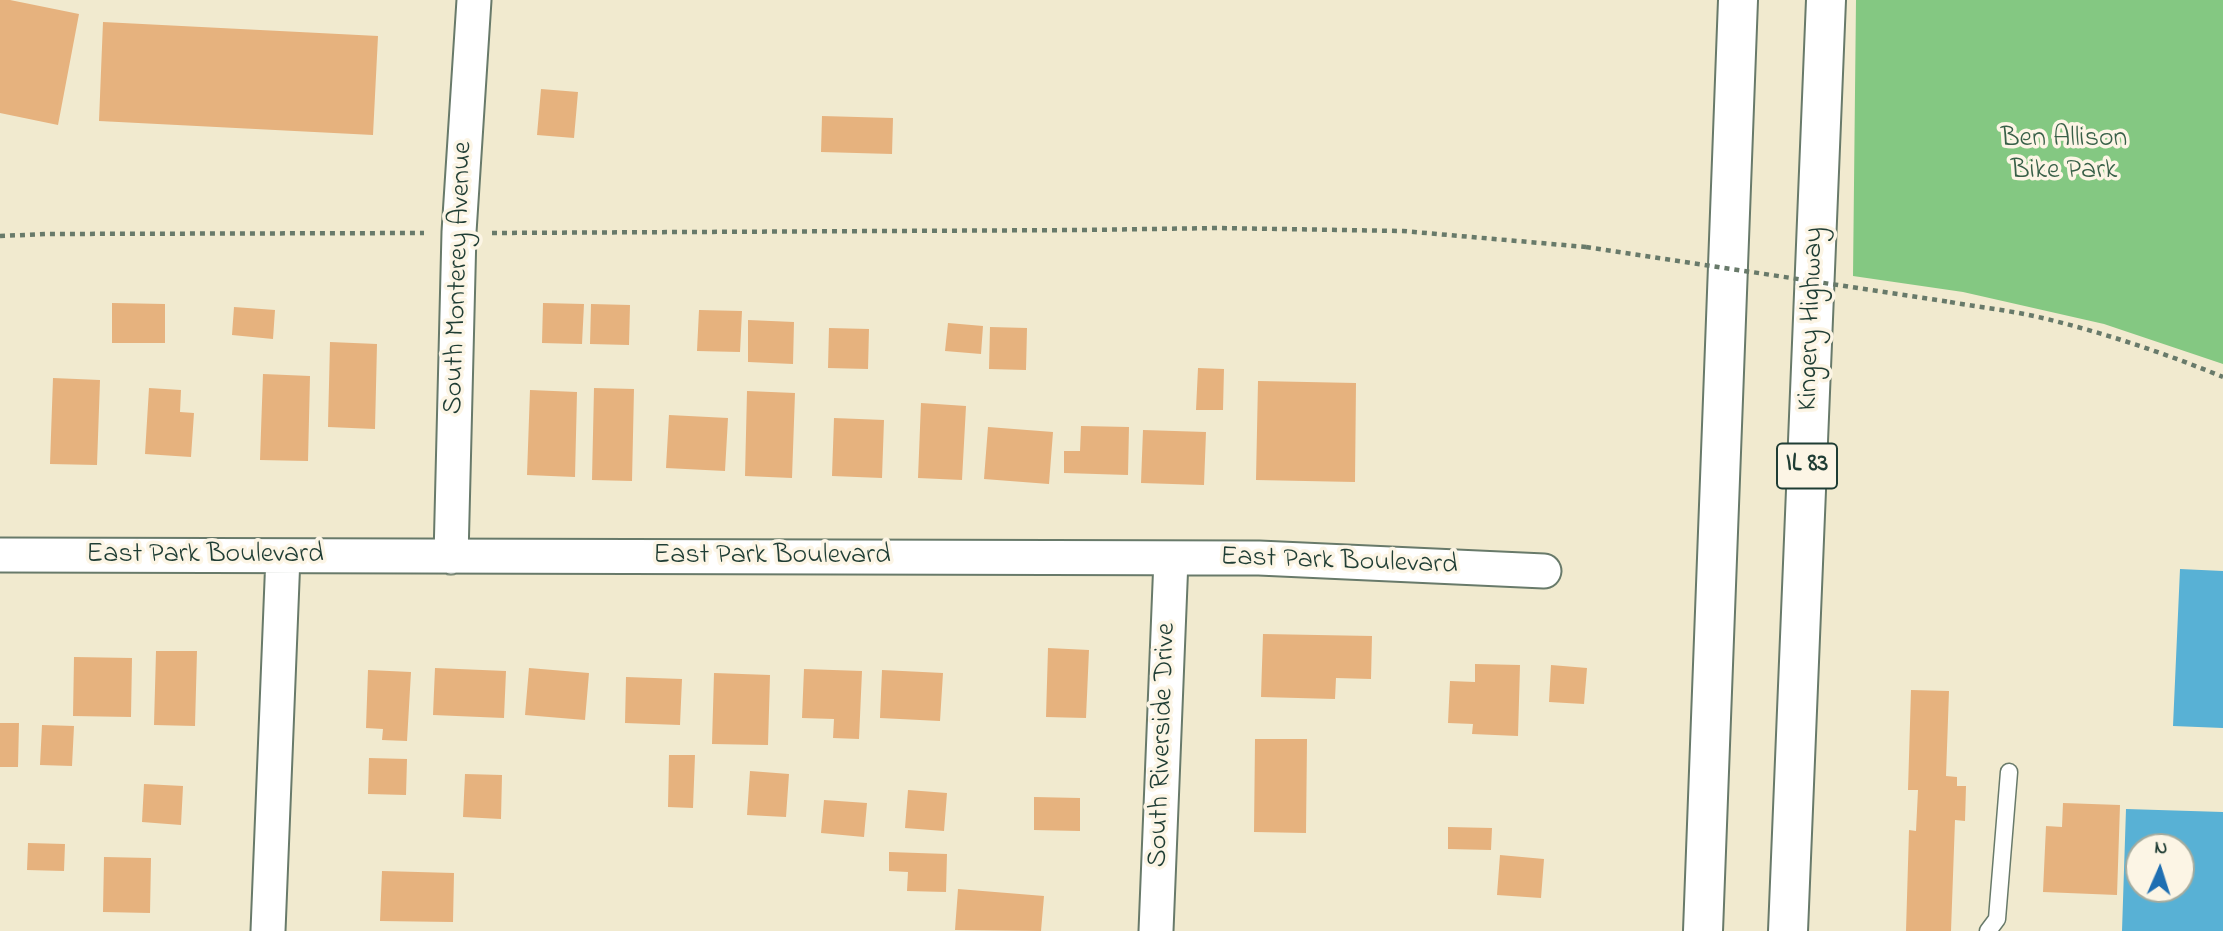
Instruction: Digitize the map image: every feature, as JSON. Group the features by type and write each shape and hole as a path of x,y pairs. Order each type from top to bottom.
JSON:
{"highway":[{"path":"1703,931 1738,0"},
{"name":"Kingery Highway","path":"1788,931 1826,0"}],"street":[{"name":"South Monterey Avenue","path":"451,556 459,232 474,0"},
{"name":"East Park Boulevard","path":"0,555 1259,558 1544,571"},
{"path":"268,931 283,556"},
{"name":"South Riverside Drive","path":"1156,931 1171,559"}],"lane":[{"path":"1988,931 1997,919 2009,772"}],"path":[{"path":"489,233 1218,228 1403,231 1586,247 2035,316 2119,339 2223,377"},
{"path":"0,236 429,233"}],"green space":[{"name":"Ben Allison Bike Park","path":"1856,0 2223,0 2223,364 2104,324 1963,292 1853,276"}],"water":[{"path":"2180,569 2223,571 2223,728 2173,726"},
{"path":"2126,809 2223,812 2223,931 2122,931 2125,840 2125,903 2195,903 2195,833 2125,833"}],"building":[{"path":"0,0 79,14 58,125 0,113"},
{"path":"103,22 378,36 373,135 99,121"},
{"path":"541,89 578,92 574,138 537,135"},
{"path":"822,116 893,118 892,154 821,152"},
{"path":"112,303 165,304 165,343 112,343"},
{"path":"543,303 584,304 582,344 542,343"},
{"path":"591,304 630,305 629,345 590,344"},
{"path":"234,307 275,310 273,339 232,335"},
{"path":"699,310 742,311 740,352 697,351"},
{"path":"748,320 794,322 793,364 748,362"},
{"path":"948,323 983,326 981,354 945,351"},
{"path":"990,327 1027,328 1026,370 989,369"},
{"path":"829,328 869,329 868,369 828,368"},
{"path":"330,342 377,344 375,429 328,427"},
{"path":"1198,368 1224,369 1223,410 1196,410"},
{"path":"263,374 310,376 308,461 260,460"},
{"path":"53,378 100,380 97,465 50,464"},
{"path":"1258,381 1356,383 1355,482 1256,480"},
{"path":"149,388 181,390 180,412 194,413 191,457 145,454"},
{"path":"594,388 634,389 632,481 592,480"},
{"path":"530,390 577,392 575,477 527,475"},
{"path":"747,391 795,393 792,478 745,476"},
{"path":"921,403 966,406 962,480 918,478"},
{"path":"669,415 728,418 725,471 666,468"},
{"path":"834,418 884,420 882,478 832,476"},
{"path":"1081,426 1129,427 1128,475 1064,473 1064,451 1080,451"},
{"path":"988,427 1053,432 1049,484 984,479"},
{"path":"1143,430 1206,432 1204,485 1141,483"},
{"path":"1263,634 1372,636 1371,679 1336,678 1335,699 1261,697"},
{"path":"1048,648 1089,650 1086,718 1046,717"},
{"path":"156,651 197,651 195,726 154,725"},
{"path":"74,657 132,658 131,717 73,716"},
{"path":"1475,664 1520,665 1518,736 1472,734 1473,724 1448,723 1450,681 1475,682"},
{"path":"1551,665 1587,668 1584,704 1549,702"},
{"path":"435,668 506,671 504,718 433,715"},
{"path":"529,668 589,673 585,720 525,715"},
{"path":"804,669 862,671 859,739 833,738 834,719 802,718"},
{"path":"368,670 411,672 407,741 382,740 383,729 366,728"},
{"path":"882,670 943,673 940,721 880,718"},
{"path":"714,673 770,675 768,745 712,744"},
{"path":"626,677 682,679 680,725 625,723"},
{"path":"1911,690 1949,691 1946,776 1957,777 1957,786 1966,786 1965,821 1955,820 1951,931 1906,931 1909,830 1916,831 1918,790 1908,790"},
{"path":"0,723 19,723 18,767 0,767"},
{"path":"42,725 74,726 72,766 40,765"},
{"path":"1255,739 1307,739 1306,833 1254,832"},
{"path":"669,755 695,755 693,808 668,807"},
{"path":"369,758 407,759 406,795 368,794"},
{"path":"750,771 789,774 786,817 747,815"},
{"path":"465,774 502,775 501,819 463,817"},
{"path":"144,784 183,786 181,825 142,822"},
{"path":"908,790 947,793 944,831 905,828"},
{"path":"1034,797 1080,798 1080,831 1034,830"},
{"path":"824,800 867,803 864,837 821,833"},
{"path":"2063,803 2120,805 2117,895 2043,892 2046,826 2062,827"},
{"path":"1448,827 1492,828 1491,850 1448,849"},
{"path":"28,843 65,844 64,871 27,870"},
{"path":"889,852 947,854 946,892 907,891 908,872 889,871"},
{"path":"1500,855 1544,859 1541,898 1497,895"},
{"path":"104,857 151,858 150,913 103,912"},
{"path":"382,871 454,873 453,922 380,921"},
{"path":"958,889 1044,896 1041,931 955,930"}]}
